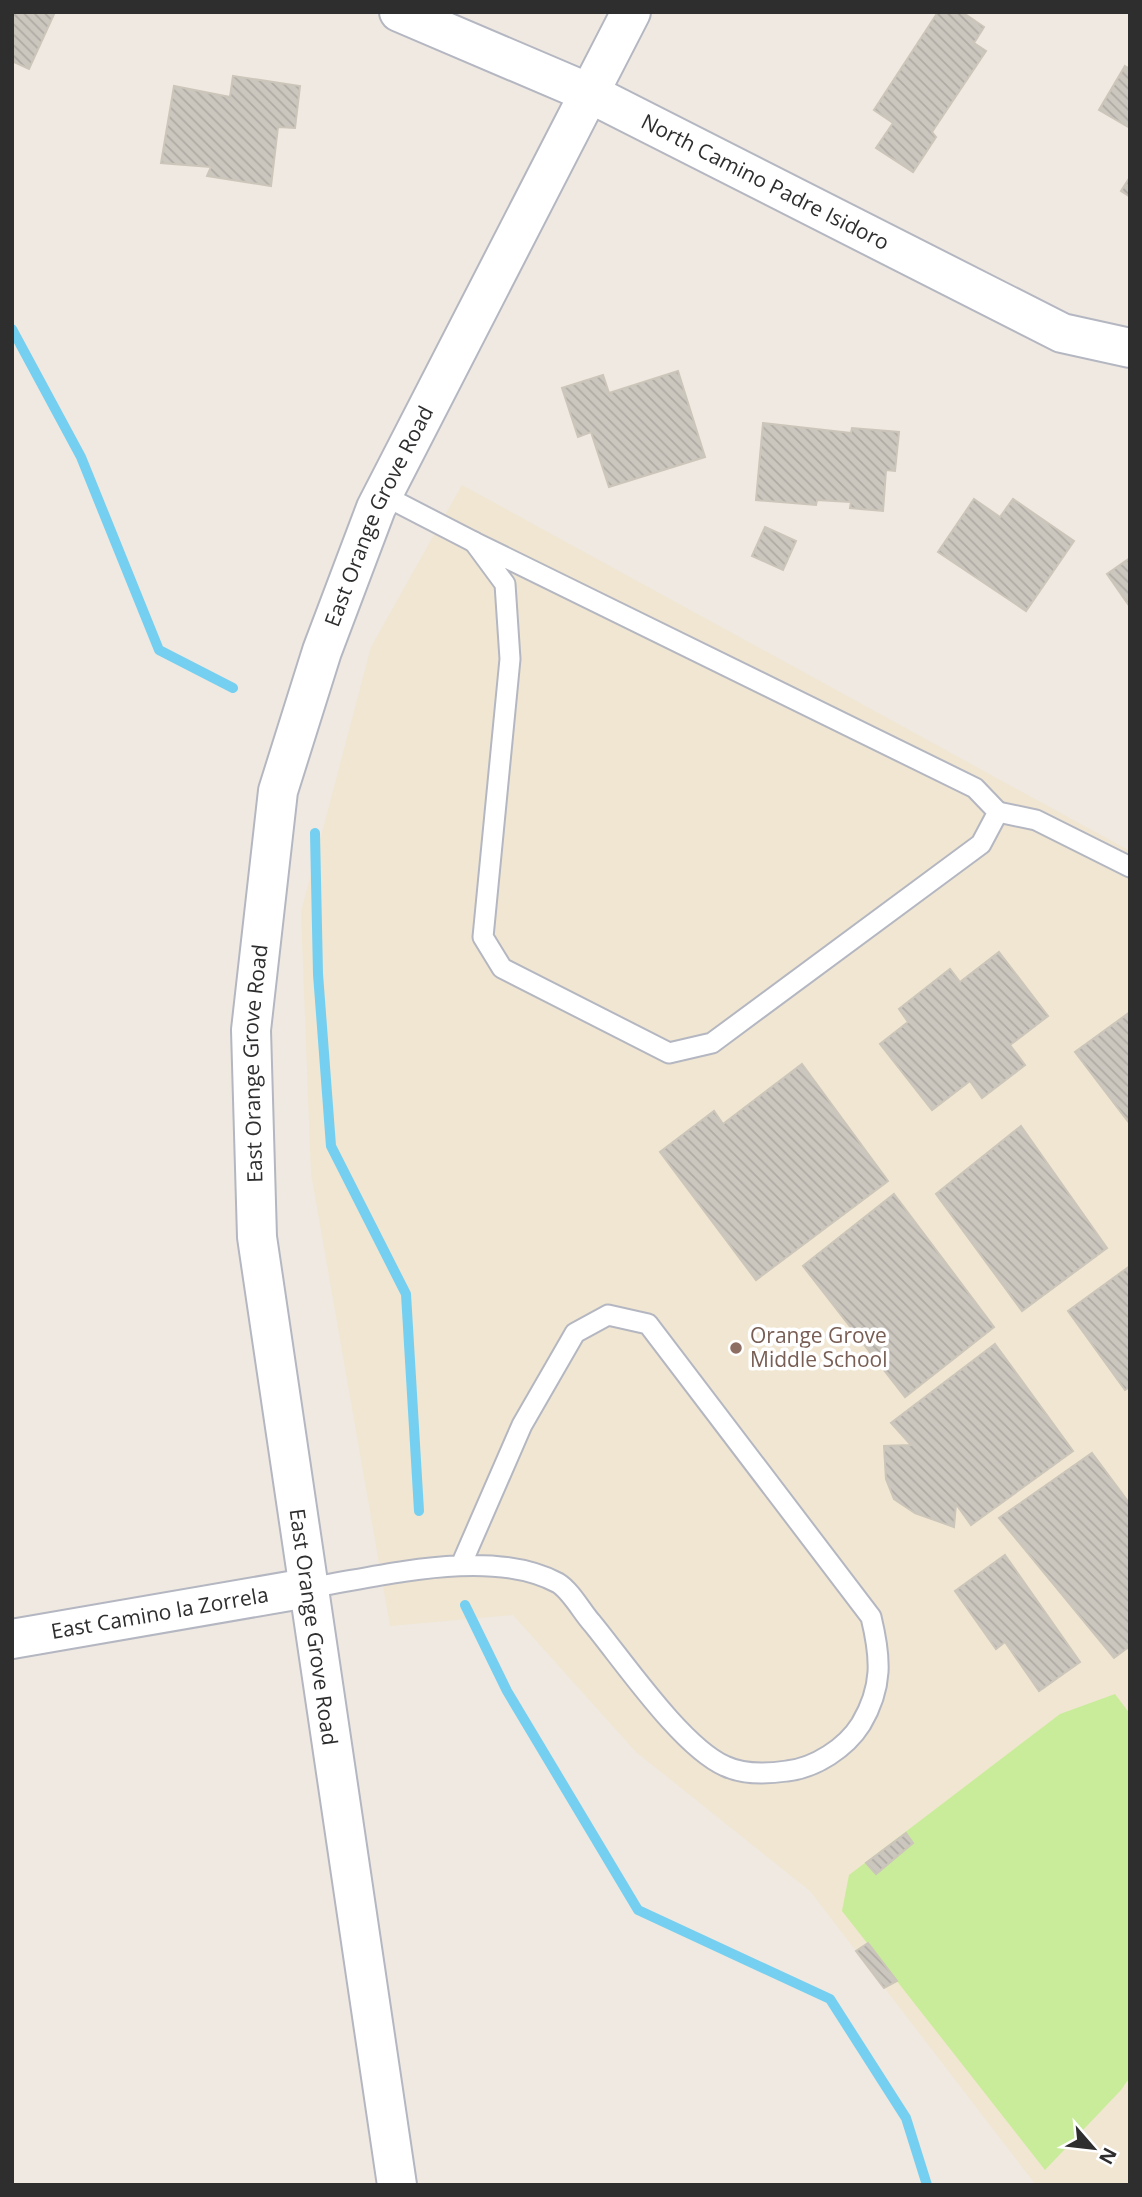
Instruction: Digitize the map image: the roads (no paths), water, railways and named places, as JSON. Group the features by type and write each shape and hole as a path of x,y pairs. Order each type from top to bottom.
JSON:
{"main road":[{"name":"North Camino Padre Isidoro","path":"400,12 589,93 1062,333 1130,348"},
{"name":"East Orange Grove Road","path":"397,2185 257,1237 250,1030 278,791 321,651 383,495 631,12"},
{"name":"East Camino la Zorrela","path":"14,1639 307,1588"}],"lane":[{"path":"383,495 975,788 998,812 1036,820 1130,867"},
{"path":"474,542 505,584 510,659 483,937 502,968 669,1053 712,1044 981,844 998,812"},
{"path":"307,1588 461,1565 518,1568 560,1584 693,1747 726,1767 762,1775 800,1770 834,1753 860,1726 876,1692 880,1654 871,1617 648,1324 608,1315 575,1333 522,1425 461,1565"}],"waterway":[{"path":"12,329 81,457 159,650 233,688"},
{"path":"315,833 318,974 331,1146 406,1294 419,1511"},
{"path":"465,1605 507,1691 638,1910 830,1999 906,2118 927,2185"}],"place":[{"name":"Orange Grove Middle School","path":"736,1348"}]}
